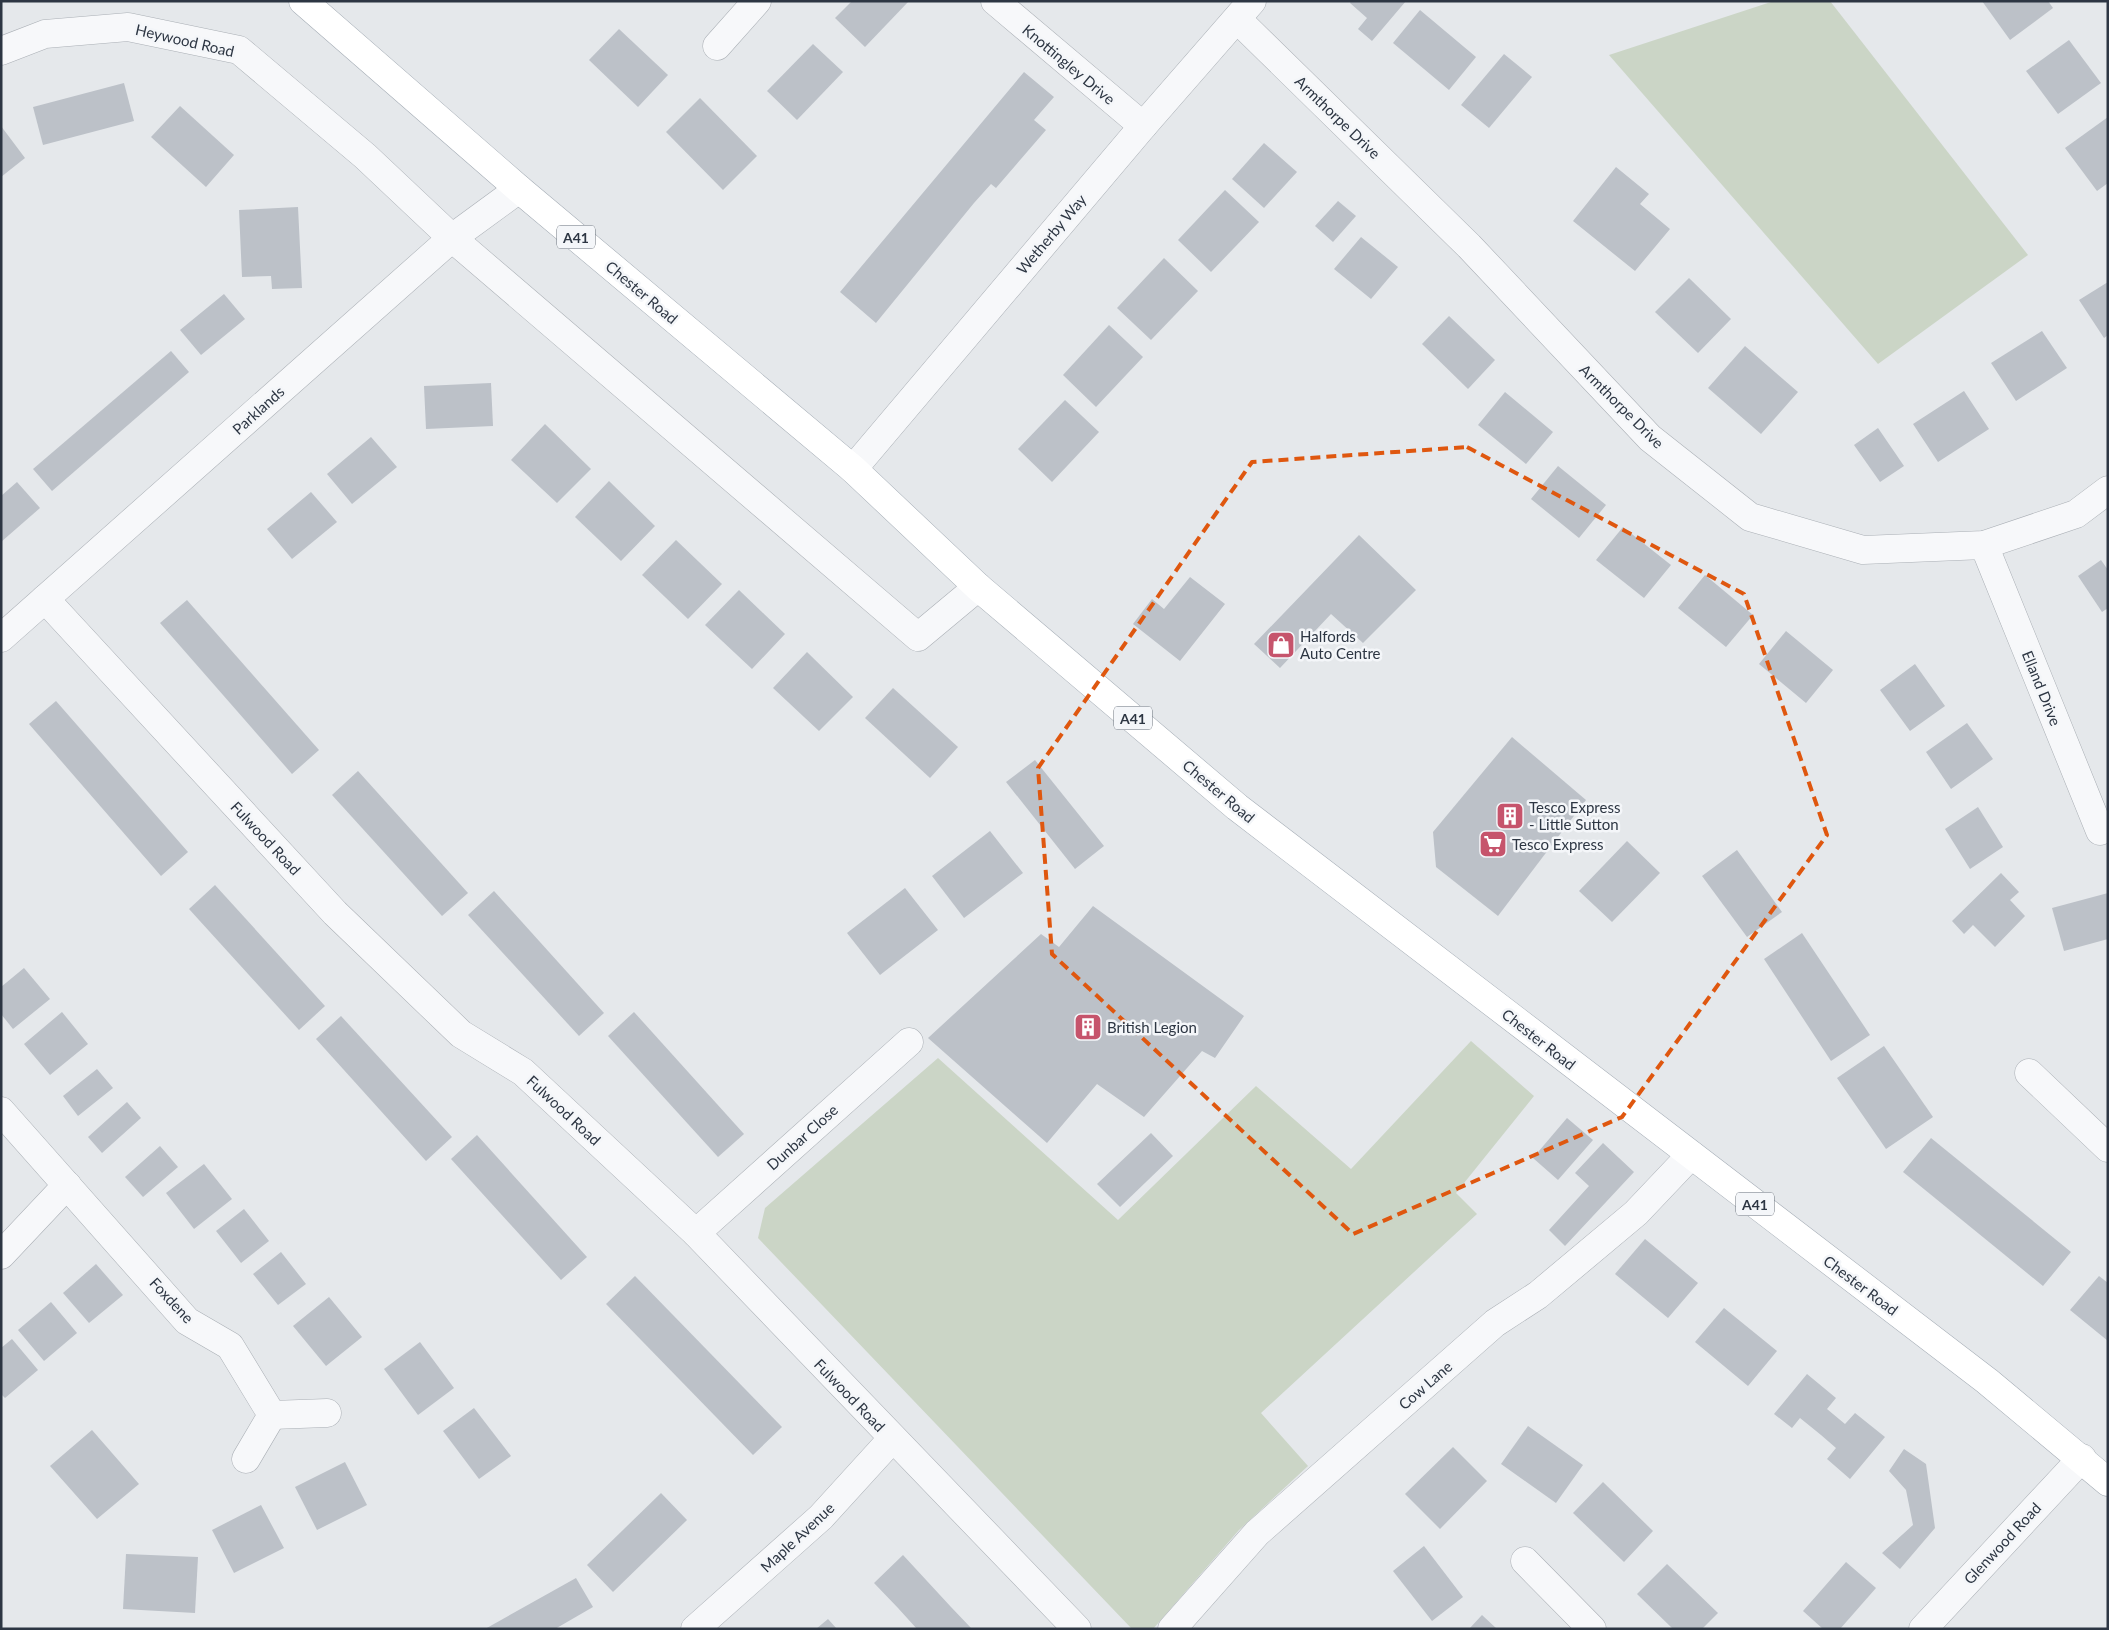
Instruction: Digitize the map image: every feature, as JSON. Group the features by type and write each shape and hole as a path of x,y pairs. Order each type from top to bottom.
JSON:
{"main road":[{"name":"Chester Road","path":"303,1 519,189 853,469 978,587 1237,807 1987,1381 2082,1458 2108,1482"}],"street":[{"path":"717,46 757,1"},
{"name":"Knottingley Drive","path":"996,1 1143,126"},
{"name":"Wetherby Way","path":"853,469 1143,126 1245,10"},
{"name":"Armthorpe Drive","path":"1245,10 1650,438 1750,517 1863,550 1984,545 2076,514 2108,490"},
{"name":"Heywood Road","path":"1,51 45,34 128,27 239,50 365,156 452,238"},
{"name":"Parklands","path":"1,638 452,238 519,189"},
{"path":"452,238 918,637 978,587"},
{"name":"Elland Drive","path":"1984,545 2100,831"},
{"name":"Fulwood Road","path":"46,599 328,906 461,1034 523,1072 696,1233 892,1439 1077,1629"},
{"name":"Dunbar Close","path":"696,1233 909,1042"},
{"path":"2029,1073 2108,1148"},
{"name":"Foxdene","path":"1,1111 187,1320 230,1346 272,1415"},
{"name":"Cow Lane","path":"1172,1629 1257,1532 1495,1323 1538,1295 1636,1213 1691,1155"},
{"path":"1,1255 67,1185"},
{"path":"246,1459 272,1415 327,1413"},
{"name":"Maple Avenue","path":"695,1629 821,1517 892,1439"},
{"name":"Glenwood Road","path":"1923,1629 2082,1458"},
{"path":"1525,1561 1592,1629"}],"highlighted area":[{"path":"1467,447 1744,594 1827,835 1622,1117 1353,1234 1052,954 1038,768 1252,462"}],"green space":[{"path":"1774,1 1830,1 2028,255 1878,364 1609,55"},
{"path":"1471,1041 1534,1096 1456,1193 1477,1214 1261,1413 1308,1466 1239,1530 1153,1629 1132,1629 758,1238 765,1208 938,1058 1118,1220 1256,1086 1351,1169"}],"building":[{"path":"852,1 909,1 865,47 835,18"},
{"path":"1351,1 1406,1 1372,41 1358,29 1367,18 1350,3"},
{"path":"1982,1 2048,1 2053,8 2010,40"},
{"path":"1420,10 1476,57 1449,90 1393,43"},
{"path":"619,29 668,75 638,107 589,60"},
{"path":"2069,40 2101,83 2058,114 2026,71"},
{"path":"813,44 843,72 797,120 767,91"},
{"path":"1504,54 1532,77 1489,128 1461,105"},
{"path":"1024,72 1054,97 1034,120 1046,130 996,188 991,184 974,203 876,323 840,292"},
{"path":"124,83 134,121 43,145 33,107"},
{"path":"700,98 757,156 723,190 666,132"},
{"path":"180,106 234,155 206,187 151,137"},
{"path":"2108,117 2108,183 2097,191 2065,148"},
{"path":"1,126 25,158 1,177"},
{"path":"1264,143 1297,172 1264,208 1232,179"},
{"path":"1616,167 1649,194 1640,204 1670,229 1635,271 1573,221"},
{"path":"1225,190 1259,222 1211,272 1178,240"},
{"path":"1338,201 1356,216 1333,242 1315,226"},
{"path":"298,207 302,288 272,289 271,276 242,277 239,210"},
{"path":"1361,237 1398,267 1371,299 1334,269"},
{"path":"1164,258 1198,291 1151,340 1117,308"},
{"path":"1689,278 1731,319 1698,353 1655,312"},
{"path":"2108,282 2108,335 2104,338 2079,300"},
{"path":"224,294 245,319 201,355 180,330"},
{"path":"1449,316 1495,360 1468,389 1422,344"},
{"path":"1109,325 1143,357 1096,407 1063,375"},
{"path":"2042,331 2067,368 2016,401 1991,363"},
{"path":"1745,346 1798,392 1761,434 1708,388"},
{"path":"171,351 189,372 52,491 33,469"},
{"path":"491,383 493,426 426,429 424,386"},
{"path":"1964,391 1989,429 1938,462 1913,424"},
{"path":"1505,392 1553,432 1526,464 1478,425"},
{"path":"1065,400 1099,432 1052,482 1018,449"},
{"path":"545,424 591,469 557,503 511,460"},
{"path":"1878,428 1904,466 1880,482 1854,445"},
{"path":"371,437 397,467 352,504 327,474"},
{"path":"1558,466 1606,505 1579,538 1531,499"},
{"path":"609,481 655,526 621,561 575,517"},
{"path":"17,482 40,508 1,542 1,496"},
{"path":"311,492 337,522 292,559 267,529"},
{"path":"1623,527 1671,565 1644,598 1596,560"},
{"path":"1359,535 1416,590 1363,643 1331,614 1280,668 1254,644"},
{"path":"676,540 722,584 688,619 642,575"},
{"path":"2101,560 2108,570 2108,608 2102,612 2078,576"},
{"path":"1705,575 1753,615 1726,647 1678,608"},
{"path":"1190,577 1225,604 1180,661 1133,624 1152,599 1164,609"},
{"path":"739,590 785,634 752,669 705,625"},
{"path":"187,600 319,750 292,774 160,623"},
{"path":"1786,631 1833,670 1806,703 1759,664"},
{"path":"807,652 853,697 819,731 773,688"},
{"path":"1915,664 1945,706 1910,731 1880,690"},
{"path":"893,688 958,747 930,778 865,718"},
{"path":"56,701 188,852 161,876 29,724"},
{"path":"1967,723 1993,759 1951,789 1926,752"},
{"name":"Tesco Express - Little Sutton","path":"1512,737 1586,800 1498,916 1436,867 1433,832"},
{"path":"1035,760 1104,846 1075,869 1006,782"},
{"path":"358,771 468,893 442,916 332,795"},
{"path":"1978,807 2003,847 1970,869 1945,829"},
{"path":"990,831 1023,873 964,918 932,876"},
{"path":"1627,841 1660,873 1612,922 1579,891"},
{"path":"1737,850 1782,912 1747,937 1702,876"},
{"path":"2001,873 2019,892 2010,900 2025,916 1995,947 1973,925 1964,934 1952,921"},
{"path":"215,885 325,1006 299,1030 189,909"},
{"path":"905,888 938,930 880,975 847,933"},
{"path":"494,891 604,1013 579,1036 468,915"},
{"path":"2108,893 2108,939 2064,951 2052,908"},
{"name":"British Legion","path":"1093,906 1244,1016 1215,1058 1202,1051 1144,1117 1097,1084 1047,1143 928,1038 1041,934 1059,947"},
{"path":"1802,933 1870,1035 1831,1061 1764,959"},
{"path":"24,968 50,999 13,1029 1,1014 1,987"},
{"path":"62,1012 88,1044 50,1075 24,1044"},
{"path":"634,1012 744,1134 718,1157 608,1036"},
{"path":"341,1016 452,1137 426,1161 316,1039"},
{"path":"1884,1046 1933,1117 1886,1149 1837,1078"},
{"path":"97,1069 113,1088 78,1116 63,1096"},
{"path":"127,1102 141,1118 102,1153 88,1137"},
{"path":"1567,1118 1593,1140 1558,1180 1533,1158"},
{"path":"1151,1133 1173,1156 1120,1207 1097,1184"},
{"path":"477,1135 587,1257 561,1280 451,1159"},
{"path":"1931,1138 2071,1252 2043,1286 1903,1172"},
{"path":"1603,1143 1634,1172 1565,1246 1549,1230 1589,1186 1575,1173"},
{"path":"160,1146 178,1167 143,1197 125,1177"},
{"path":"204,1164 232,1199 194,1229 166,1193"},
{"path":"244,1209 269,1241 241,1263 216,1231"},
{"path":"1645,1239 1698,1283 1668,1318 1615,1274"},
{"path":"281,1252 306,1284 278,1305 253,1274"},
{"path":"96,1264 123,1295 89,1323 63,1293"},
{"path":"635,1276 782,1427 753,1455 606,1304"},
{"path":"2099,1276 2108,1283 2108,1341 2070,1310"},
{"path":"329,1297 362,1337 326,1366 293,1326"},
{"path":"51,1302 77,1333 44,1361 18,1330"},
{"path":"1724,1308 1777,1351 1748,1386 1695,1342"},
{"path":"12,1339 38,1370 5,1398 1,1394 1,1348"},
{"path":"420,1342 454,1388 418,1415 384,1369"},
{"path":"1807,1374 1836,1398 1827,1409 1845,1424 1855,1413 1885,1437 1850,1479 1827,1459 1836,1448 1821,1435 1800,1418 1792,1428 1774,1414"},
{"path":"474,1408 511,1456 479,1479 443,1431"},
{"path":"1528,1426 1583,1465 1556,1503 1501,1464"},
{"path":"92,1430 139,1484 97,1519 50,1466"},
{"path":"1453,1447 1487,1481 1440,1529 1405,1494"},
{"path":"1904,1449 1926,1464 1935,1528 1900,1569 1882,1553 1913,1525 1906,1490 1889,1471"},
{"path":"345,1462 367,1505 317,1530 295,1487"},
{"path":"1603,1482 1653,1531 1624,1562 1573,1513"},
{"path":"661,1493 687,1520 613,1592 587,1565"},
{"path":"261,1505 284,1548 234,1573 212,1530"},
{"path":"1424,1546 1463,1597 1432,1621 1393,1571"},
{"path":"126,1554 198,1557 195,1613 123,1609"},
{"path":"903,1555 972,1629 917,1629 874,1583"},
{"path":"1846,1562 1876,1588 1840,1629 1823,1629 1803,1611"},
{"path":"1667,1564 1718,1613 1702,1629 1673,1629 1637,1594"},
{"path":"576,1578 593,1607 555,1629 485,1629"},
{"path":"1482,1615 1497,1629 1469,1629"},
{"path":"828,1619 837,1629 816,1629"}],"place":[{"name":"Halfords Auto Centre","path":"1281,645"},
{"name":"Tesco Express - Little Sutton","path":"1510,816"},
{"name":"Tesco Express","path":"1493,844"},
{"name":"British Legion","path":"1088,1027"}]}
